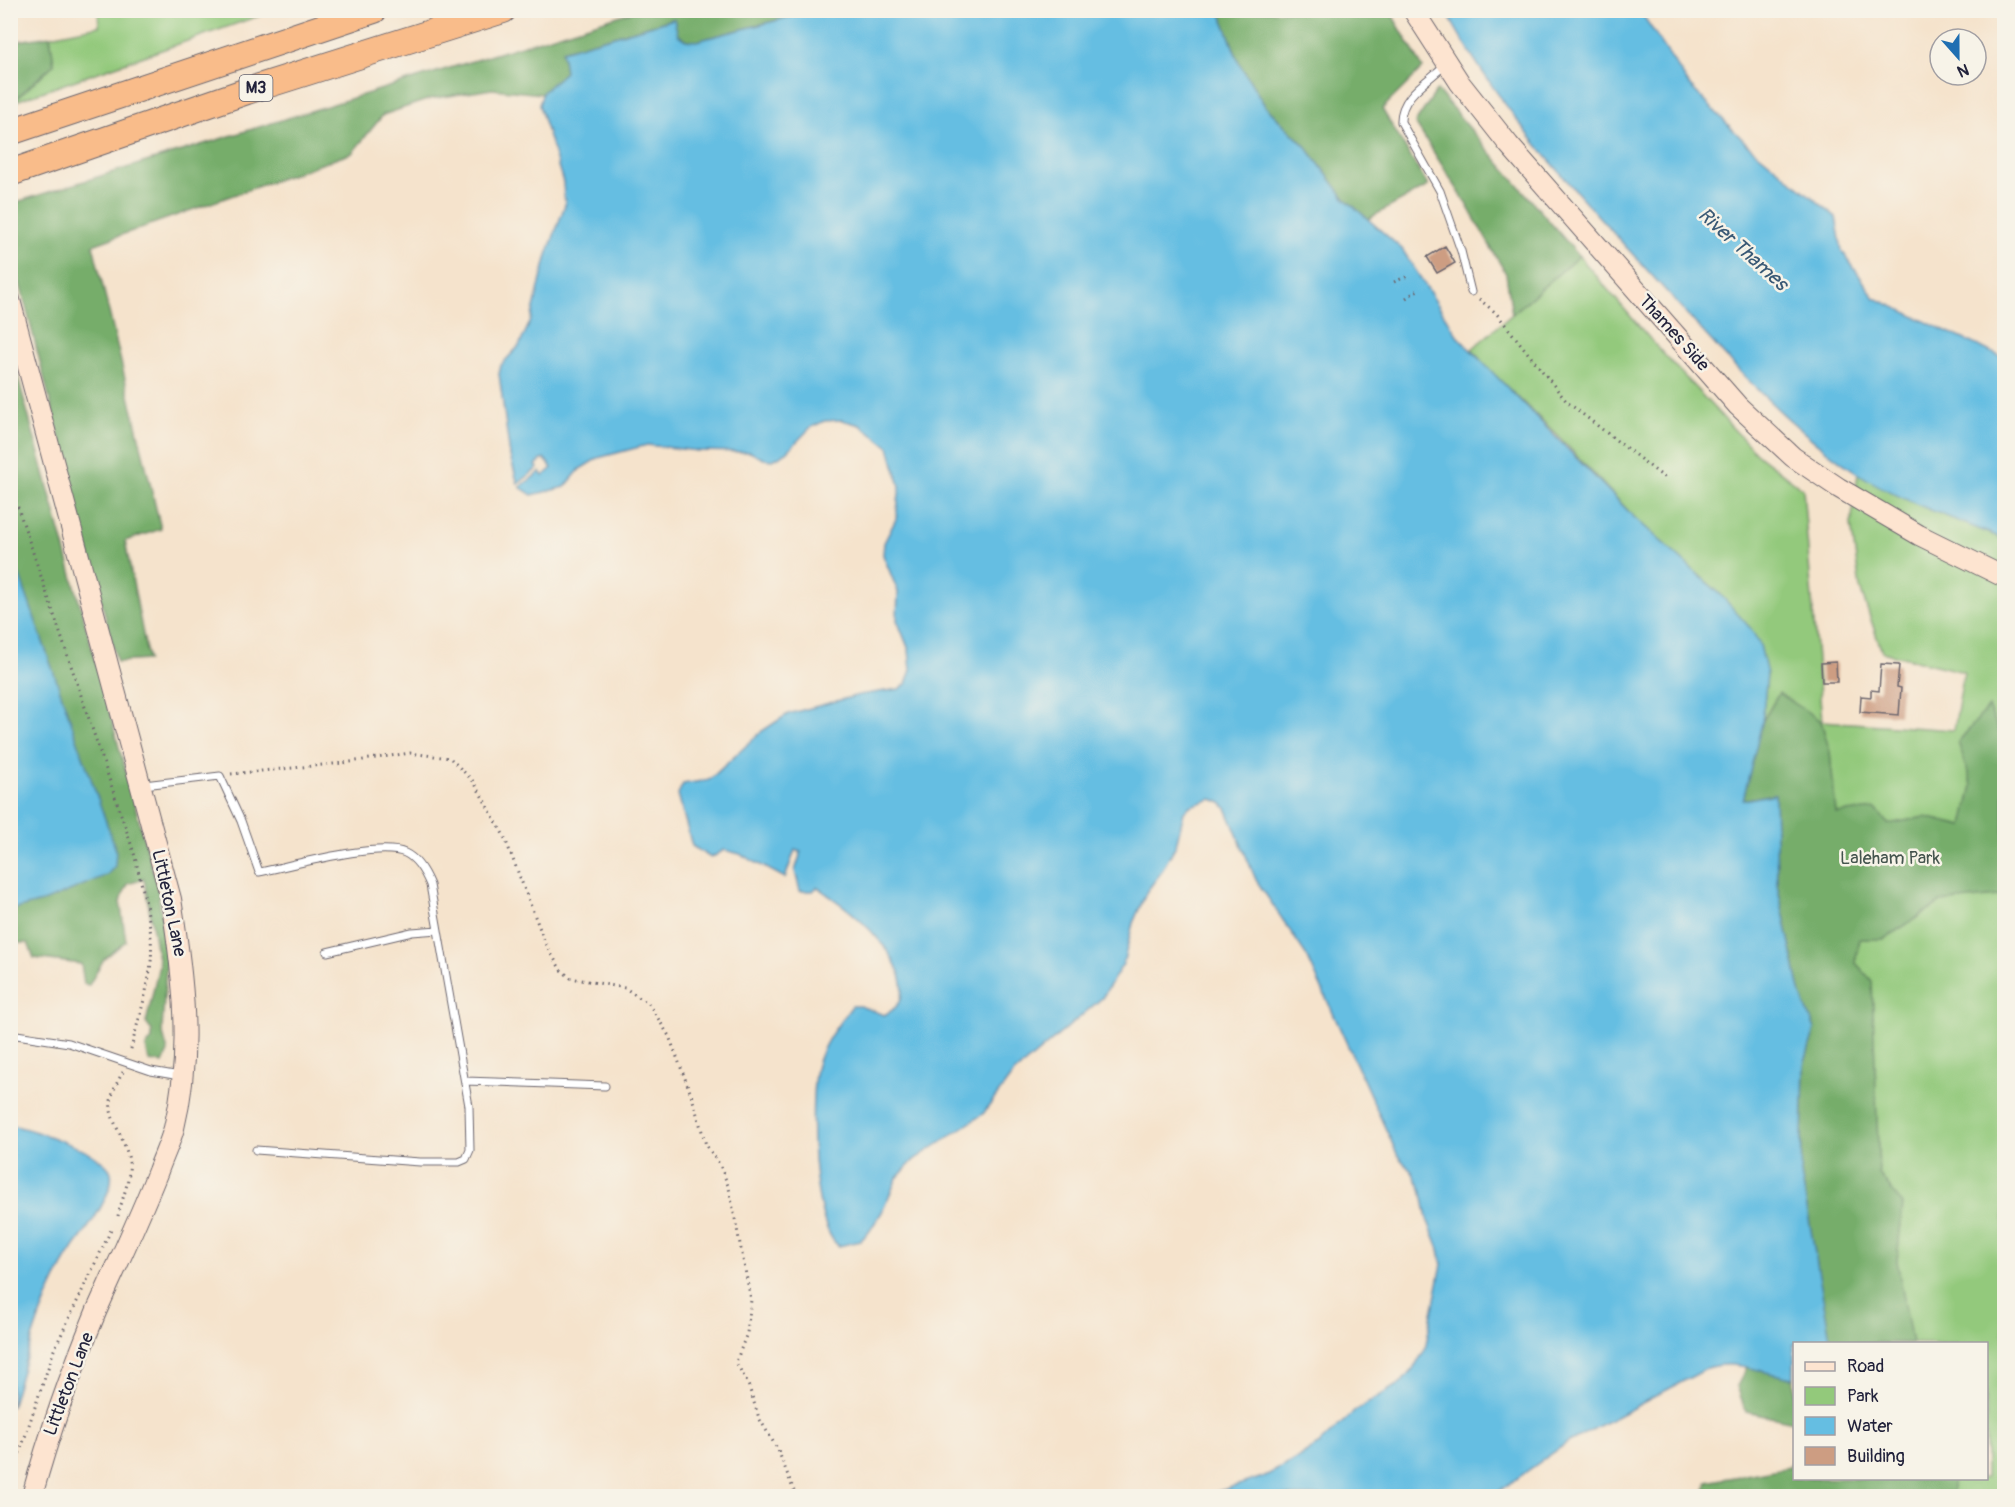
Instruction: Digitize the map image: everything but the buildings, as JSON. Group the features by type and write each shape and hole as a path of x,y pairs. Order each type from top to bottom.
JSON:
{"highway":[{"name":"M3","path":"10,132 374,10"},
{"name":"M3","path":"10,172 247,91 503,10"}],"street":[{"name":"Thames Side","path":"1413,10 1447,63 1509,145 1738,406 1793,457 1919,535 2004,577"},
{"name":"Littleton Lane","path":"10,300 171,899 182,968 186,1025 183,1077 174,1129 73,1372 47,1443 32,1497"}],"lane":[{"path":"1447,63 1405,102 1401,111 1401,122 1440,191 1461,251 1471,292"},
{"path":"141,786 220,776 241,821 259,872 381,848 404,853 419,865 430,885 471,1124 470,1150 466,1159 459,1162 410,1161 256,1150"},
{"path":"327,952 412,932 438,930"},
{"path":"10,1034 69,1043 128,1063 183,1077"},
{"path":"465,1081 606,1086"}],"path":[{"path":"1394,282 1410,275"},
{"path":"1406,298 1418,290"},
{"path":"1471,292 1496,313 1566,402 1666,479"},
{"path":"10,484 134,853 145,899 150,934 150,963 128,1063 113,1086 110,1100 111,1118 128,1156 129,1172 117,1217"},
{"path":"220,776 410,753 450,758 474,782 504,836 546,945 561,970 571,978 625,988 649,1004 669,1036 692,1097 706,1144 720,1165 729,1188 751,1300 747,1334 736,1362 748,1384 759,1418 778,1450 796,1497"},
{"path":"10,1482 54,1350 112,1227"}],"green space":[{"path":"98,11 273,11 13,102 54,64 50,36 99,26"},
{"path":"634,11 814,11 696,41 686,40 678,35 673,19 562,51 565,72 542,94 492,89 430,99 383,115 352,153 93,245 161,529 125,541 148,660 117,662 11,249 10,204"},
{"path":"1220,11 1390,11 1423,68 1382,109 1428,186 1368,219 1345,199 1307,148 1265,106 1239,63"},
{"path":"50,36 54,64 11,103 11,42"},
{"path":"1437,90 1579,256 1512,314 1506,274 1461,195 1415,123"},
{"name":"Laleham Park","path":"1579,256 1657,347 1757,454 1803,489 1822,721 1954,730 1964,672 1882,652 1860,588 1851,524 1858,473 1899,496 2004,539 2004,1496 1884,1496 1877,1480 1988,1480 1988,1342 1831,1342 1742,800 1762,722 1767,674 1720,594 1635,518 1557,435 1487,368 1472,349"},
{"path":"10,348 158,890 167,955 162,1030 168,1052 163,1063 149,1061 146,1047 152,1039 152,1031 146,1023 159,965 144,879 128,884 120,901 126,941 104,959 89,985 84,984 81,964 34,958 28,943 11,943 11,910 46,900 11,550"},
{"path":"1779,693 1821,721 1830,752 1836,813 1876,809 1888,824 1925,817 1963,826 1972,785 1958,742 1988,707 2004,741 2004,892 1998,896 1941,902 1884,939 1860,939 1855,962 1872,981 1879,1174 1903,1205 1897,1261 1912,1342 1815,1342 1822,1295 1801,1174 1804,1065 1815,1029 1801,996 1777,884 1775,794 1742,800 1762,722"},
{"path":"1753,1356 1793,1359 1793,1422 1746,1412 1737,1386"},
{"path":"1793,1453 1793,1480 1953,1480 1953,1496 1704,1496 1707,1482 1790,1467"}],"water":[{"path":"814,11 1220,11 1239,63 1265,106 1307,148 1345,199 1402,249 1459,338 1635,518 1720,594 1751,629 1760,645 1767,674 1762,723 1743,800 1775,794 1777,884 1801,995 1815,1029 1804,1065 1801,1174 1831,1342 1793,1342 1793,1378 1742,1366 1710,1367 1567,1443 1492,1496 1204,1496 1263,1477 1292,1462 1318,1445 1355,1411 1402,1382 1425,1349 1442,1264 1439,1249 1427,1219 1421,1188 1412,1172 1398,1156 1307,956 1256,880 1226,808 1220,802 1212,799 1190,806 1184,812 1176,845 1160,874 1147,891 1133,923 1123,964 1102,998 1013,1074 983,1114 914,1160 897,1178 882,1212 869,1232 860,1241 839,1246 830,1234 822,1214 817,1189 813,1104 817,1065 827,1041 852,1006 860,1006 884,1015 897,1006 902,995 902,982 890,954 861,921 817,887 813,891 800,891 795,871 801,852 795,850 785,878 740,854 724,850 711,858 692,846 678,794 683,784 709,780 762,731 788,714 859,695 899,689 906,684 911,670 909,650 897,620 898,592 883,555 884,543 896,519 900,486 889,447 860,425 842,420 824,421 810,428 787,452 773,460 764,459 750,452 698,451 647,445 598,458 580,469 565,487 532,495 520,487 540,472 543,476 552,468 544,458 536,465 538,468 518,484 510,456 499,374 501,365 519,346 531,320 547,255 565,205 563,182 539,105 543,92 565,72 562,51 674,19 678,35 686,40 696,41"},
{"name":"River Thames","path":"1446,11 1640,11 1690,86 1748,145 1836,217 1842,251 1875,298 2004,358 2004,539 1928,509 1873,483 1828,452 1776,407 1703,332 1543,152 1491,84"},
{"path":"10,548 116,850 115,866 107,875 46,901 11,910"},
{"path":"11,1125 34,1131 93,1155 110,1170 112,1178 100,1209 53,1283 37,1324 11,1407"}]}
